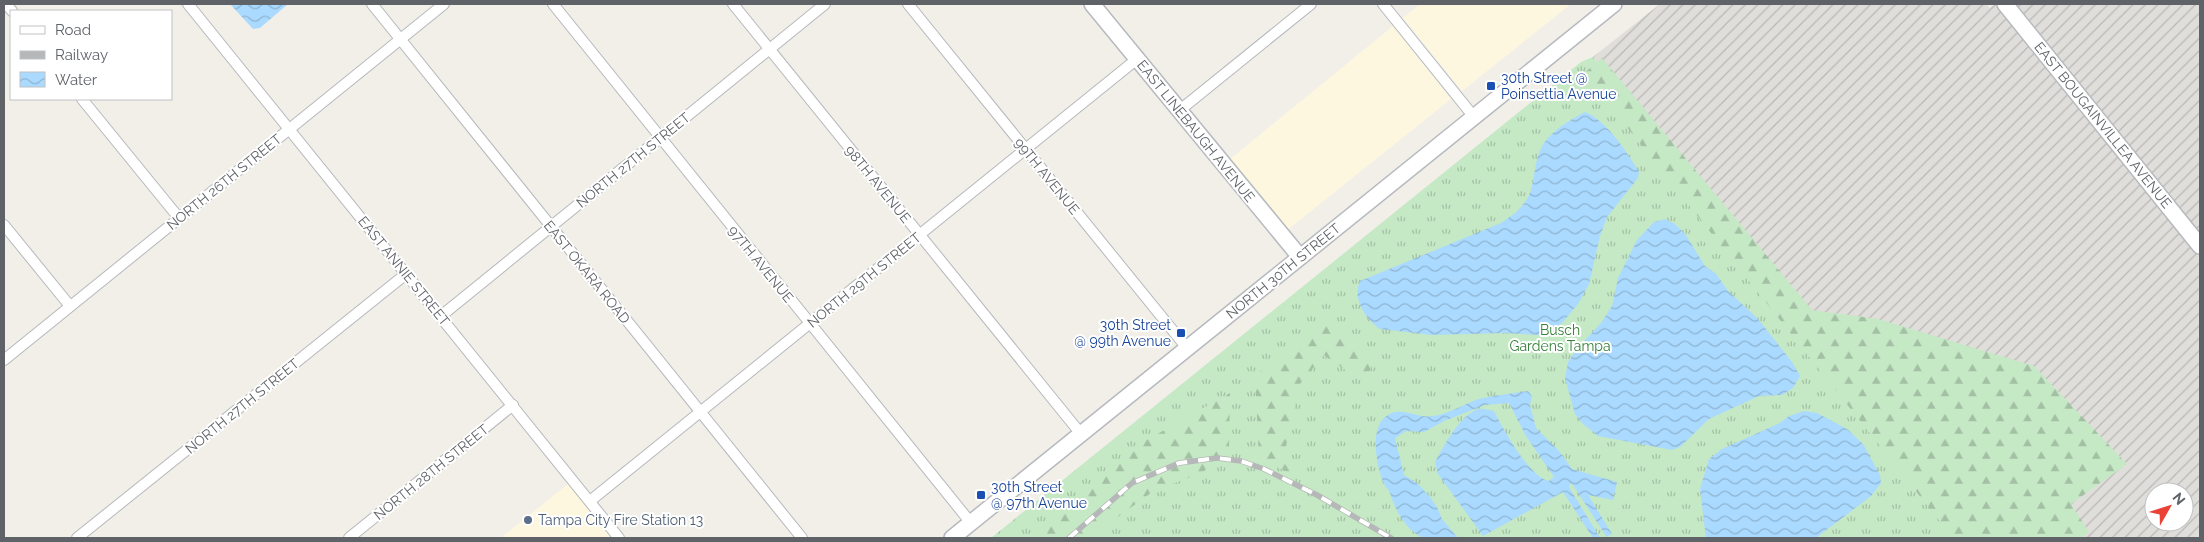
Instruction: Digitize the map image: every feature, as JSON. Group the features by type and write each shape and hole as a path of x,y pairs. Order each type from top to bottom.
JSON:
{"main road":[{"name":"EAST LINEBAUGH AVENUE","path":"1092,4 1300,257"},
{"name":"NORTH 30TH STREET","path":"952,538 1614,4"},
{"name":"EAST BOUGAINVILLEA AVENUE","path":"2005,4 2200,246"}],"street":[{"name":"EAST ANNIE STREET","path":"188,4 619,538"},
{"name":"EAST OKARA ROAD","path":"372,4 700,414 802,538"},
{"name":"NORTH 26TH STREET","path":"4,360 444,4"},
{"name":"97TH AVENUE","path":"553,4 971,523"},
{"name":"98TH AVENUE","path":"733,4 1081,434"},
{"name":"NORTH 27TH STREET","path":"441,316 825,4"},
{"name":"99TH AVENUE","path":"908,4 1187,348"},
{"path":"1180,110 1310,4"},
{"path":"1384,4 1474,117"},
{"name":"NORTH 29TH STREET","path":"590,501 1137,59"},
{"path":"83,100 179,218"},
{"path":"4,225 70,306"},
{"name":"NORTH 27TH STREET","path":"77,538 406,274"},
{"name":"NORTH 28TH STREET","path":"349,538 513,405"}],"shaded area":[{"path":"1420,4 1571,4 1462,91 1403,18"},
{"path":"1660,4 1986,4 1990,8 1995,4 2200,4 2200,538 1982,538 1593,57"},
{"path":"1393,26 1451,99 1286,231 1229,160"},
{"path":"568,484 611,538 501,538"}],"green space":[{"name":"Busch Gardens Tampa","path":"1593,57 1982,538 991,538 1581,62"},
{"path":"1602,58 1812,310 1878,319 2034,366 2127,464 2071,504 2089,532 2081,538 1953,538 1584,73"},
{"path":"1333,319 1375,359 1364,383 1324,355 1299,385 1284,456 1292,469 1290,473 1259,459 1255,375"},
{"path":"1230,393 1229,448 1202,473 1155,490 1089,538 1030,538 1145,441"}],"water":[{"path":"230,4 288,4 260,28 253,29"},
{"path":"1585,112 1593,116 1608,129 1639,172 1638,178 1607,217 1600,236 1589,284 1578,304 1562,323 1538,335 1504,333 1432,335 1380,329 1369,319 1361,308 1359,301 1358,288 1360,281 1509,218 1527,200 1533,183 1538,156 1544,143 1557,129"},
{"path":"1665,219 1675,224 1685,234 1705,266 1716,274 1728,291 1758,319 1792,362 1800,376 1793,388 1782,395 1759,396 1709,419 1680,447 1672,450 1598,436 1583,424 1575,414 1565,378 1568,362 1577,349 1601,323 1612,306 1618,278 1637,240 1654,222"},
{"path":"1528,391 1532,396 1530,405 1536,428 1559,451 1572,469 1617,482 1613,500 1588,495 1612,534 1603,538 1606,536 1573,485 1569,483 1569,487 1600,538 1593,538 1563,492 1483,536 1438,474 1435,462 1458,425 1478,409 1486,409 1494,411 1510,440 1526,462 1542,478 1549,481 1554,477 1526,436 1509,403 1485,405 1444,421 1424,432 1406,431 1395,438 1404,475 1418,484 1430,497 1442,519 1458,538 1427,539 1418,535 1398,513 1379,469 1376,442 1379,425 1383,419 1395,412 1426,416 1439,415 1479,399"},
{"path":"1804,411 1817,413 1847,429 1863,444 1880,475 1881,483 1871,496 1816,538 1706,538 1700,489 1709,459 1722,449 1780,423 1789,416"}],"railway":[{"path":"1069,538 1132,483 1179,463 1217,458 1241,461 1264,469 1317,495 1391,538"}],"place":[{"name":"30th Street @ Poinsettia Avenue","path":"1491,86"},
{"name":"30th Street @ 99th Avenue","path":"1181,333"},
{"name":"30th Street @ 97th Avenue","path":"981,495"},
{"name":"Tampa City Fire Station 13","path":"528,520"}]}
